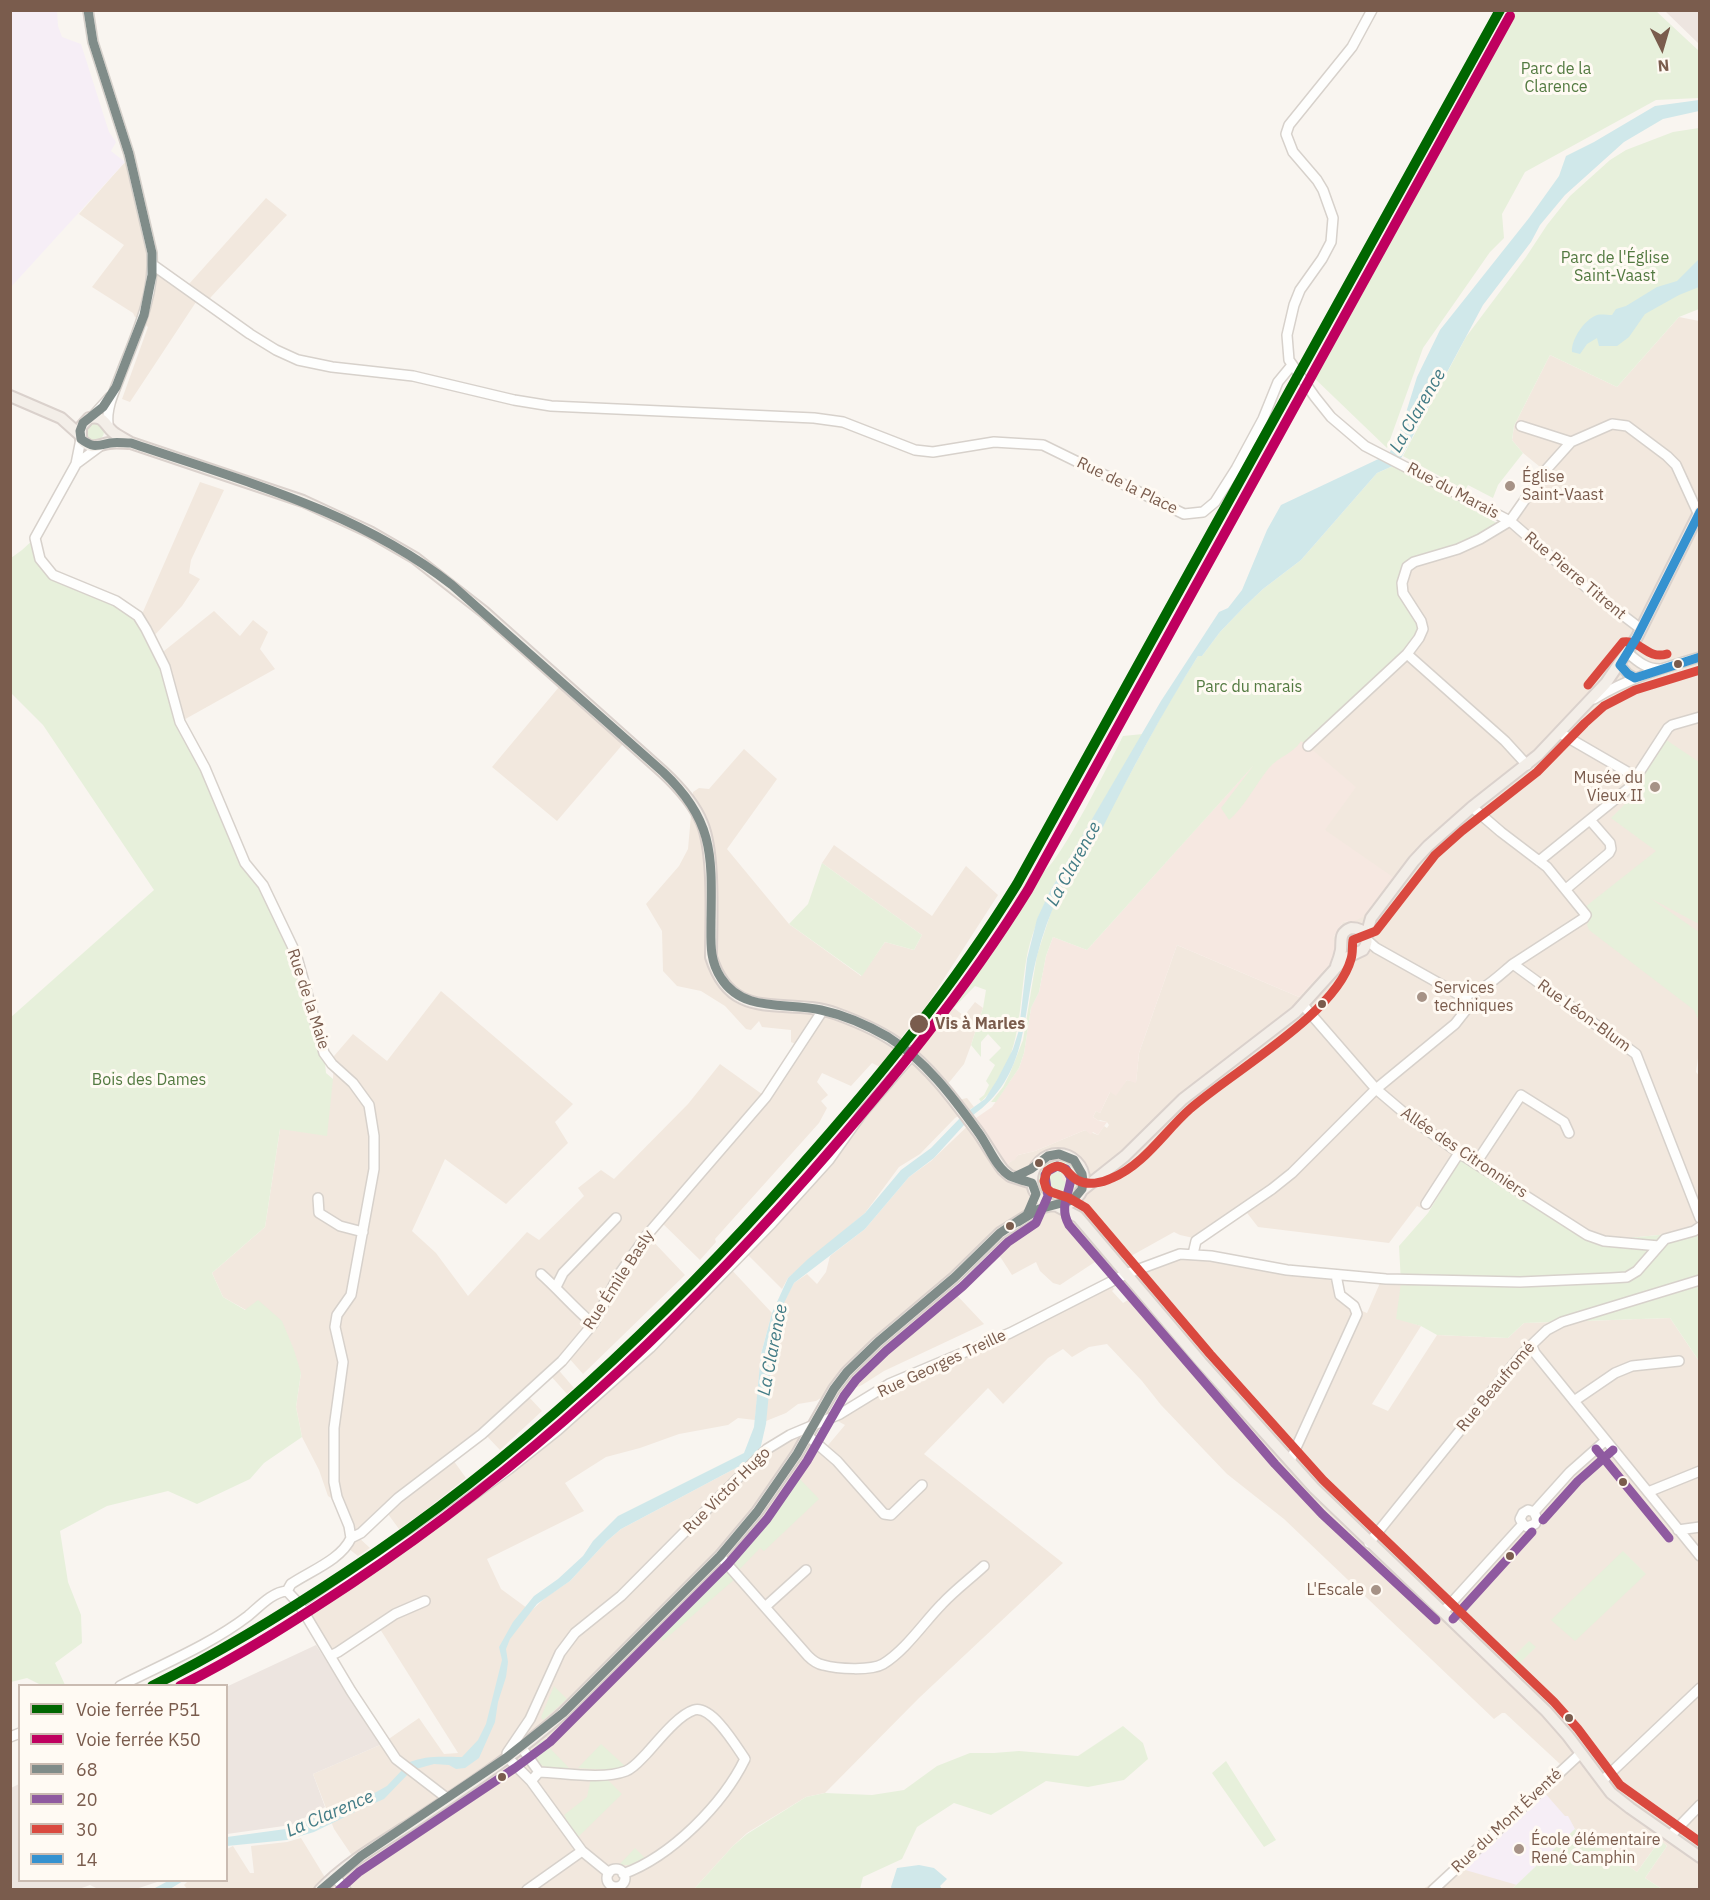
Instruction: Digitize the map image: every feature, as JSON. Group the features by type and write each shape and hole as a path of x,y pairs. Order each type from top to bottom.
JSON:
{"main road":[{"path":"10,396 61,418 91,447 130,443"},
{"path":"61,418 100,417 130,443 264,486 324,509 415,558 475,605 680,788 702,820 709,848 711,957 725,986 736,996 751,1002 823,1010 859,1023 890,1039 912,1055 971,1124 999,1165 1008,1174 1034,1189 1042,1201 1077,1217 1314,1488 1546,1711 1611,1792 1700,1857"},
{"path":"81,437 81,426 89,418"},
{"path":"102,445 110,436 109,426"},
{"path":"320,1890 334,1876 543,1732 720,1556 757,1512 797,1454 834,1389 847,1372 878,1342 955,1276 1000,1233 1028,1215 1054,1205 1068,1203 1125,1156 1183,1099 1259,1042 1303,1005 1336,966 1366,947 1364,935 1371,918 1414,861 1439,835 1527,765 1589,702 1620,664 1641,629 1699,512"},
{"path":"1336,966 1343,932 1352,928 1364,935"},
{"path":"1341,946 1345,952 1356,953"},
{"path":"1014,1177 1036,1166 1046,1157 1059,1154 1071,1158 1081,1169 1083,1180 1074,1208 1077,1217"},
{"path":"1028,1215 1034,1189 1032,1174 1036,1166"},
{"path":"1081,1169 1089,1171 1112,1167"}],"street":[{"path":"88,10 93,42 129,154 153,265 144,315 112,396 109,426"},
{"path":"1292,365 1287,353 1288,324 1300,290 1327,251 1333,227 1328,200 1317,180 1293,152 1286,134 1289,125 1352,47 1372,10"},
{"name":"Rue de la Place","path":"153,265 276,350 298,360 332,367 413,376 514,400 551,406 843,422 915,450 933,452 994,442 1024,442 1043,445 1177,512 1197,514 1210,507 1219,496 1263,419 1278,382 1292,365"},
{"name":"Rue du Marais","path":"1292,365 1331,417 1353,437 1510,521"},
{"path":"89,418 112,396"},
{"path":"1308,746 1407,654 1419,638 1423,629 1421,621 1403,593 1402,583 1407,567 1414,562 1479,540 1510,521 1545,471 1571,442 1612,424 1627,426 1676,465 1699,512"},
{"path":"1521,426 1571,442"},
{"path":"76,464 81,437"},
{"path":"76,464 102,445"},
{"name":"Rue de la Maie","path":"76,464 35,538 40,559 53,575 116,601 138,616 165,667 180,722 205,768 245,863 263,885 296,954 324,1053 332,1064 353,1083 369,1105 374,1136 374,1169 351,1295 337,1315 335,1327 343,1362 334,1428 334,1482 337,1497 350,1526 351,1538"},
{"name":"Rue Pierre Titrent","path":"1510,521 1587,588 1641,629"},
{"path":"1628,653 1639,663 1651,668 1663,669"},
{"path":"1407,654 1505,741 1527,765"},
{"path":"1589,702 1610,689 1635,678 1700,657"},
{"path":"1620,664 1628,674 1635,678"},
{"path":"1539,861 1626,791 1668,728 1700,717"},
{"path":"1560,733 1636,777"},
{"path":"1364,935 1382,951 1458,994 1467,996 1477,992 1513,964 1584,918 1586,915 1583,910 1547,867 1472,807"},
{"path":"1566,889 1611,849 1610,843 1590,820"},
{"path":"1356,953 1382,951"},
{"name":"Rue Léon-Blum","path":"1513,964 1636,1054 1700,1218"},
{"path":"1193,1254 1196,1241 1292,1173 1376,1089 1455,1024 1466,1010 1467,996"},
{"name":"Allée des Citronniers","path":"1303,1005 1376,1089 1418,1124 1459,1153 1587,1235 1604,1242 1659,1246"},
{"name":"Rue Émile Basly","path":"124,1684 207,1642 276,1594 287,1591 291,1584 336,1555 345,1548 351,1538 361,1533 398,1498 482,1434 562,1361 593,1324 621,1273 647,1235 766,1097 823,1010"},
{"path":"304,1613 388,1557 509,1468 558,1430 650,1348 830,1160 863,1112 912,1055"},
{"path":"1476,1162 1521,1095 1564,1122 1569,1133"},
{"path":"1426,1204 1459,1153"},
{"path":"318,1198 319,1213 340,1226 363,1232"},
{"path":"556,1287 563,1274 616,1218"},
{"path":"1659,1246 1665,1239 1694,1231 1700,1227"},
{"name":"Rue Georges Treille","path":"810,1431 889,1384 1010,1333 1126,1274 1174,1256 1193,1254 1287,1270 1386,1279 1509,1282 1627,1276 1636,1271 1659,1246"},
{"path":"541,1274 556,1287 571,1306 593,1324"},
{"path":"1290,1461 1357,1314 1354,1306 1340,1295 1336,1275"},
{"name":"Rue Beaufromé","path":"1369,1543 1521,1354 1547,1330 1562,1322 1700,1280"},
{"path":"1532,1346 1535,1353 1605,1441 1700,1556"},
{"path":"1574,1401 1615,1373 1632,1366 1679,1361"},
{"path":"810,1431 884,1514 891,1515 922,1485"},
{"name":"Rue Victor Hugo","path":"508,1758 507,1753 530,1719 560,1653 575,1633 621,1596 767,1449 790,1435 810,1431"},
{"path":"1444,1611 1523,1524 1520,1519 1522,1513 1528,1510 1534,1512 1570,1473 1605,1441"},
{"path":"1648,1492 1700,1471"},
{"path":"1678,1530 1700,1527"},
{"path":"720,1556 816,1662 833,1667 876,1668 890,1659 942,1604 984,1566"},
{"path":"765,1607 806,1570"},
{"path":"287,1591 293,1596 396,1758 448,1798"},
{"path":"330,1656 395,1614 425,1601"},
{"path":"1602,1781 1700,1688"},
{"path":"539,1772 613,1775 629,1771 680,1719 693,1710 701,1709 707,1712 728,1733 745,1759 704,1818 668,1847 623,1874"},
{"path":"530,1719 543,1732"},
{"path":"522,1748 539,1772"},
{"name":"Rue du Mont Éventé","path":"1433,1890 1581,1753"},
{"path":"508,1758 531,1781 582,1851 609,1873"},
{"path":"531,1781 539,1772"},
{"path":"1670,1836 1700,1805"},
{"path":"527,1890 582,1851"},
{"path":"616,1869 623,1874 624,1882 617,1888 608,1883 609,1873 616,1869"},
{"path":"334,1876 346,1890"}],"shaded area":[{"path":"11,10 57,11 58,26 62,37 81,44 109,132 116,142 111,151 125,162 11,287"},
{"path":"1665,11 1699,11 1699,44"},
{"path":"130,159 153,265 188,289 189,284 266,198 287,215 211,297 205,307 196,302 130,402 122,399 148,327 133,313 92,287 124,245 79,214"},
{"path":"1679,317 1699,321 1700,1044 1696,1072 1700,1077 1699,1231 1608,1240 1595,1237 1460,1150 1423,1209 1417,1206 1389,1243 1258,1227 1244,1209 1198,1239 1174,1232 1131,1256 1114,1260 1109,1255 1104,1256 1060,1285 1053,1283 1040,1271 1036,1262 1012,1275 1001,1258 990,1250 951,1289 984,1324 884,1371 862,1385 828,1399 824,1396 816,1401 798,1404 786,1413 766,1421 776,1335 785,1307 782,1305 794,1283 807,1274 817,1284 826,1272 830,1256 865,1229 909,1177 931,1161 976,1118 1007,1165 1018,1155 1035,1151 1085,1130 1098,1135 1104,1126 1107,1128 1109,1125 1107,1122 1093,1117 1096,1111 1100,1113 1110,1092 1120,1088 1127,1080 1136,1082 1139,1053 1177,945 1299,997 1331,962 1335,954 1333,938 1343,922 1354,921 1325,830 1308,746 1403,593 1407,567 1510,521 1545,471 1523,453 1512,440 1514,426 1550,355 1617,387"},
{"path":"200,482 224,490 191,560 189,573 200,579 182,606 151,639 138,616 142,614"},
{"path":"214,611 240,636 253,620 268,632 260,649 275,669 180,722 159,655"},
{"path":"559,687 623,744 557,821 492,767"},
{"path":"1287,728 1356,787 1325,830 1393,877 1363,917 1343,922 1333,938 1336,945 1332,962 1299,997 1177,945 1139,1053 1136,1083 1127,1080 1116,1096 1110,1092 1100,1113 1096,1111 1093,1117 1107,1122 1098,1135 1093,1132 1091,1135 1085,1130 1035,1151 1018,1155 1007,1165 976,1118 992,1107 1019,1068 1024,1053 1031,1008 1039,992 1046,956 1053,937 1087,950"},
{"path":"744,749 777,779 727,849 789,924 861,976 885,942 914,950 922,935 822,863 834,845 932,916 966,866 998,895 923,1011 900,1039 891,1039 897,1048 880,1067 872,1063 851,1086 822,1073 817,1082 828,1095 821,1101 827,1108 819,1123 715,1239 716,1242 700,1260 660,1221 647,1235 685,1275 583,1374 568,1357 556,1367 574,1388 567,1394 549,1374 529,1397 542,1411 500,1450 483,1432 451,1457 466,1478 399,1529 388,1514 357,1536 370,1548 358,1556 349,1549 351,1538 340,1504 328,1496 319,1470 302,1437 296,1407 301,1373 246,1310 223,1297 212,1273 265,1227 280,1129 333,1079 334,1056 353,1034 387,1061 441,991 573,1104 555,1122 568,1143 506,1204 445,1159 412,1231 436,1253 468,1296 527,1232 539,1240 584,1196 578,1188 601,1170 614,1179 688,1104 720,1064 766,1097 799,1046 791,1042 791,1030 762,1027 759,1021 751,1030 746,1029 725,1006 701,991 677,986 663,971 662,931 646,904 679,866 688,849 693,792 699,788 709,789"},
{"path":"975,1002 983,1008 971,1045 964,1064 947,1085 958,1100 967,1098 974,1107 955,1118 920,1154 899,1167 865,1213 788,1278 782,1289 745,1252 772,1223 912,1055 914,1049 944,1016 954,1008 964,1016"},
{"path":"1174,1256 1336,1275 1336,1283 1357,1309 1367,1313 1380,1283 1401,1283 1412,1323 1421,1326 1372,1404 1388,1411 1437,1335 1508,1338 1524,1323 1670,1318 1699,1361 1699,1889 1662,1889 1645,1878 1667,1846 1660,1840 1637,1872 1575,1829 1512,1889 1423,1889 1437,1880 1560,1764 1505,1713 1494,1719 1284,1519 1227,1474 1107,1344 1089,1347 1072,1357 1063,1349 1048,1358 1003,1404 988,1388 924,1454 1063,1563 919,1698 825,1793 806,1797 747,1833 694,1889 320,1889 355,1860 334,1829 313,1774 380,1745 419,1718 444,1754 458,1753 380,1629 332,1659 304,1613 558,1430 729,1267 772,1313 761,1354 755,1420 738,1418 728,1425 679,1434 606,1457 565,1483 584,1511 487,1559 501,1589 531,1611 546,1597 570,1581 621,1529 751,1460 790,1435 808,1436 824,1450 845,1425 832,1418 889,1384 1112,1286 1114,1289 1112,1291 1123,1303 1131,1301 1142,1293 1126,1274"},
{"path":"316,1645 380,1745 313,1774 325,1807 291,1825 228,1834 228,1686"},
{"path":"18,1784 18,1882 157,1882 136,1889 98,1889 90,1885 79,1889 11,1889 11,1788"},
{"name":"École élémentaire René Camphin","path":"1544,1792 1565,1816 1568,1816 1575,1829 1517,1885 1462,1869"},
{"path":"301,1838 326,1879 313,1890 188,1890 184,1885 187,1882 228,1882 228,1848 233,1846 250,1873 254,1873 251,1846"}],"green space":[{"name":"Parc de la Clarence","path":"1515,11 1656,11 1699,51 1699,98 1656,100 1525,172 1502,214 1504,238 1490,252 1423,348 1387,448 1309,373"},
{"name":"Parc de l'Église Saint-Vaast","path":"1699,128 1699,309 1679,317 1617,387 1550,355 1514,426 1512,440 1523,453 1498,485 1493,498 1468,485 1465,490 1403,456 1466,337 1570,196 1610,160 1626,150 1673,132"},
{"path":"95,423 101,426 104,432 101,438 95,441 89,438 86,432 89,426"},
{"name":"Parc du marais","path":"1395,465 1502,526 1414,562 1402,583 1421,621 1419,638 1308,746 1301,741 1273,764 1229,820 1221,808 1254,765 1087,950 1053,937 1046,956 1039,992 1031,1008 1024,1053 1019,1068 996,1102 991,1102 1003,1087 1023,1040 1037,955 1056,897 1088,838 1124,785 1169,702 1198,656 1202,656 1220,632 1263,589 1301,560 1377,473"},
{"name":"Bois des Dames","path":"35,538 40,559 53,575 116,601 146,629 170,691 245,863 263,885 296,954 324,1053 326,1073 333,1079 327,1136 280,1129 265,1227 212,1273 223,1297 245,1310 258,1300 282,1321 301,1373 296,1407 302,1437 264,1463 250,1479 197,1504 168,1491 107,1506 60,1531 68,1582 81,1615 82,1643 55,1663 65,1684 39,1684 27,1678 11,1682 10,1018 154,890 43,725 11,693 11,558"},
{"path":"1143,734 1050,891 1028,952 1016,1036 1011,1053 994,1087 981,1102 979,1099 989,1085 986,1081 995,1065 989,1060 1001,1048 988,1034 981,1042 981,1057 971,1045 983,1008 986,990 975,986 937,1025 932,1021 961,987 975,962 994,937 1030,874 1044,871 1052,864 1123,736"},
{"path":"1662,737 1699,762 1699,924 1650,898 1699,932 1699,1021 1694,1010 1589,930 1587,925 1591,914 1585,907 1656,851 1611,818 1633,796"},
{"path":"822,863 922,935 914,950 885,942 862,976 789,924 808,904"},
{"path":"1460,1150 1595,1237 1608,1240 1699,1231 1699,1361 1670,1318 1524,1323 1508,1338 1437,1335 1421,1326 1396,1319 1401,1283 1399,1246 1428,1213 1457,1165"},
{"path":"1057,1159 1074,1167 1062,1173 1062,1180 1073,1182 1077,1186 1068,1197 1059,1200 1049,1198 1042,1191 1038,1182 1038,1172 1044,1164"},
{"path":"797,1476 819,1499 764,1551 760,1548 738,1571 728,1560 776,1506"},
{"path":"1623,1551 1646,1574 1575,1641 1551,1620"},
{"path":"723,1568 727,1569 735,1579 663,1641 657,1633"},
{"path":"1529,1641 1536,1647 1517,1666 1511,1659"},
{"path":"554,1686 567,1699 543,1720 541,1717"},
{"path":"1123,1726 1143,1743 1148,1759 1124,1780 1088,1787 1046,1781 991,1815 954,1803 917,1827 902,1859 863,1877 860,1889 694,1889 747,1834 806,1797 825,1793 872,1795 904,1790 937,1766 970,1753 1019,1751 1078,1756"},
{"path":"542,1740 569,1768 547,1768 536,1762 538,1760 536,1755 533,1755 534,1748"},
{"path":"601,1744 625,1766 612,1770 578,1768"},
{"path":"1226,1761 1276,1840 1264,1847 1212,1773"},
{"path":"591,1778 607,1779 622,1794 578,1837 564,1820 566,1818 564,1815 587,1797"},
{"path":"1575,1829 1637,1872 1660,1840 1667,1846 1645,1878 1662,1889 1512,1889"},
{"path":"635,1848 645,1858 629,1865 619,1865"}],"water":[{"name":"La Clarence","path":"1699,100 1699,111 1663,119 1624,142 1565,195 1540,225 1531,242 1483,305 1400,460 1395,465 1377,473 1301,560 1263,589 1220,632 1202,656 1198,656 1147,742 1101,831 1094,831 1088,838 1066,881 1041,940 1025,1023 1014,1064 991,1100 972,1116 967,1112 985,1099 1013,1049 1019,1030 1027,959 1037,919 1050,891 1161,701 1219,612 1228,608 1242,590 1267,530 1281,505 1389,454 1401,429 1417,377 1440,330 1529,218 1559,176 1566,156 1655,106"},
{"path":"1699,259 1699,287 1645,314 1629,337 1617,346 1599,346 1597,338 1587,344 1580,354 1572,352 1576,336 1592,317 1612,315 1616,309 1626,306 1657,287 1677,281"},
{"name":"La Clarence","path":"960,1118 965,1124 934,1158 909,1177 865,1229 794,1283 783,1305 785,1307 773,1351 766,1424 760,1450 751,1460 621,1529 570,1581 537,1604 510,1639 506,1649 508,1662 506,1677 498,1702 495,1722 479,1758 465,1768 456,1769 449,1765 434,1764 416,1769 407,1763 428,1758 462,1757 478,1740 486,1724 502,1660 499,1647 513,1622 534,1596 558,1579 583,1556 593,1541 618,1516 744,1453 754,1427 761,1354 772,1313 788,1278 865,1213 901,1170 931,1148"},
{"name":"La Clarence","path":"404,1768 410,1772 384,1799 361,1809 359,1806 354,1809 355,1812 314,1832 287,1840 228,1846 228,1837 293,1828 327,1809 365,1793 369,1796 387,1786"},
{"path":"919,1865 934,1868 947,1879 940,1886 942,1889 892,1889 897,1868"},
{"path":"166,1882 181,1882 170,1889 145,1889 155,1888"}],"rail line":[{"name":"P51","path":"156,1684 252,1632 348,1571 411,1528 530,1434 642,1333 695,1280 798,1169 886,1066 967,959 1017,884 1500,10"},
{"name":"K50","path":"184,1684 268,1637 416,1539 536,1444 594,1394 649,1343 757,1233 868,1107 924,1037 978,965 1028,890 1510,16"}],"transit line":[{"name":"68","path":"88,10 93,42 129,154 152,253 152,275 144,315 116,387 103,407 83,423 80,431 81,439 95,446 131,443 298,500 378,537 416,559 452,585 663,772 680,789 692,806 701,823 710,858 711,944 714,964 730,989 741,997 753,1001 821,1010 838,1015 888,1037 938,1080 978,1132 1000,1168 1010,1176 1032,1183 1036,1194 1027,1215 1000,1233 955,1277 878,1342 847,1372 834,1389 797,1454 757,1512 720,1556 563,1713 506,1758 361,1856 321,1890"},
{"name":"14","path":"1700,512 1637,637 1620,665 1635,678 1700,657"},
{"name":"30","path":"1588,685 1623,642 1635,643 1654,654 1667,654"},
{"name":"30","path":"1700,670 1635,690 1604,706 1537,772 1435,855 1376,931 1353,940 1351,959 1342,980 1305,1021 1190,1109 1134,1165 1108,1180 1090,1183 1077,1180 1064,1168 1057,1166 1047,1171 1044,1181 1046,1188 1051,1192 1069,1198 1086,1208 1210,1354 1323,1480 1554,1702 1578,1729 1620,1785 1700,1842"},
{"name":"68","path":"1014,1177 1031,1169 1048,1156 1059,1154 1074,1160 1082,1174 1083,1181 1082,1189 1073,1200 1039,1209 1018,1222"},
{"name":"20","path":"339,1890 359,1872 515,1768 550,1742 728,1564 767,1519 807,1461 844,1396 856,1380 886,1351 963,1286 1008,1242 1036,1223 1048,1196 1045,1175 1057,1166 1066,1169 1071,1178 1065,1207 1069,1225 1275,1464 1322,1514 1436,1620"},
{"name":"20","path":"1596,1449 1669,1538"},
{"name":"20","path":"1543,1520 1578,1481 1613,1450"},
{"name":"20","path":"1453,1619 1532,1532"}],"place":[{"name":"Église Saint-Vaast","path":"1510,486"},
{"name":"Musée du Vieux II","path":"1655,787"},
{"name":"Services techniques","path":"1422,997"},
{"name":"Vis à Marles","path":"919,1024"},
{"name":"L'Escale","path":"1376,1590"},
{"name":"École élémentaire René Camphin","path":"1519,1849"}]}
